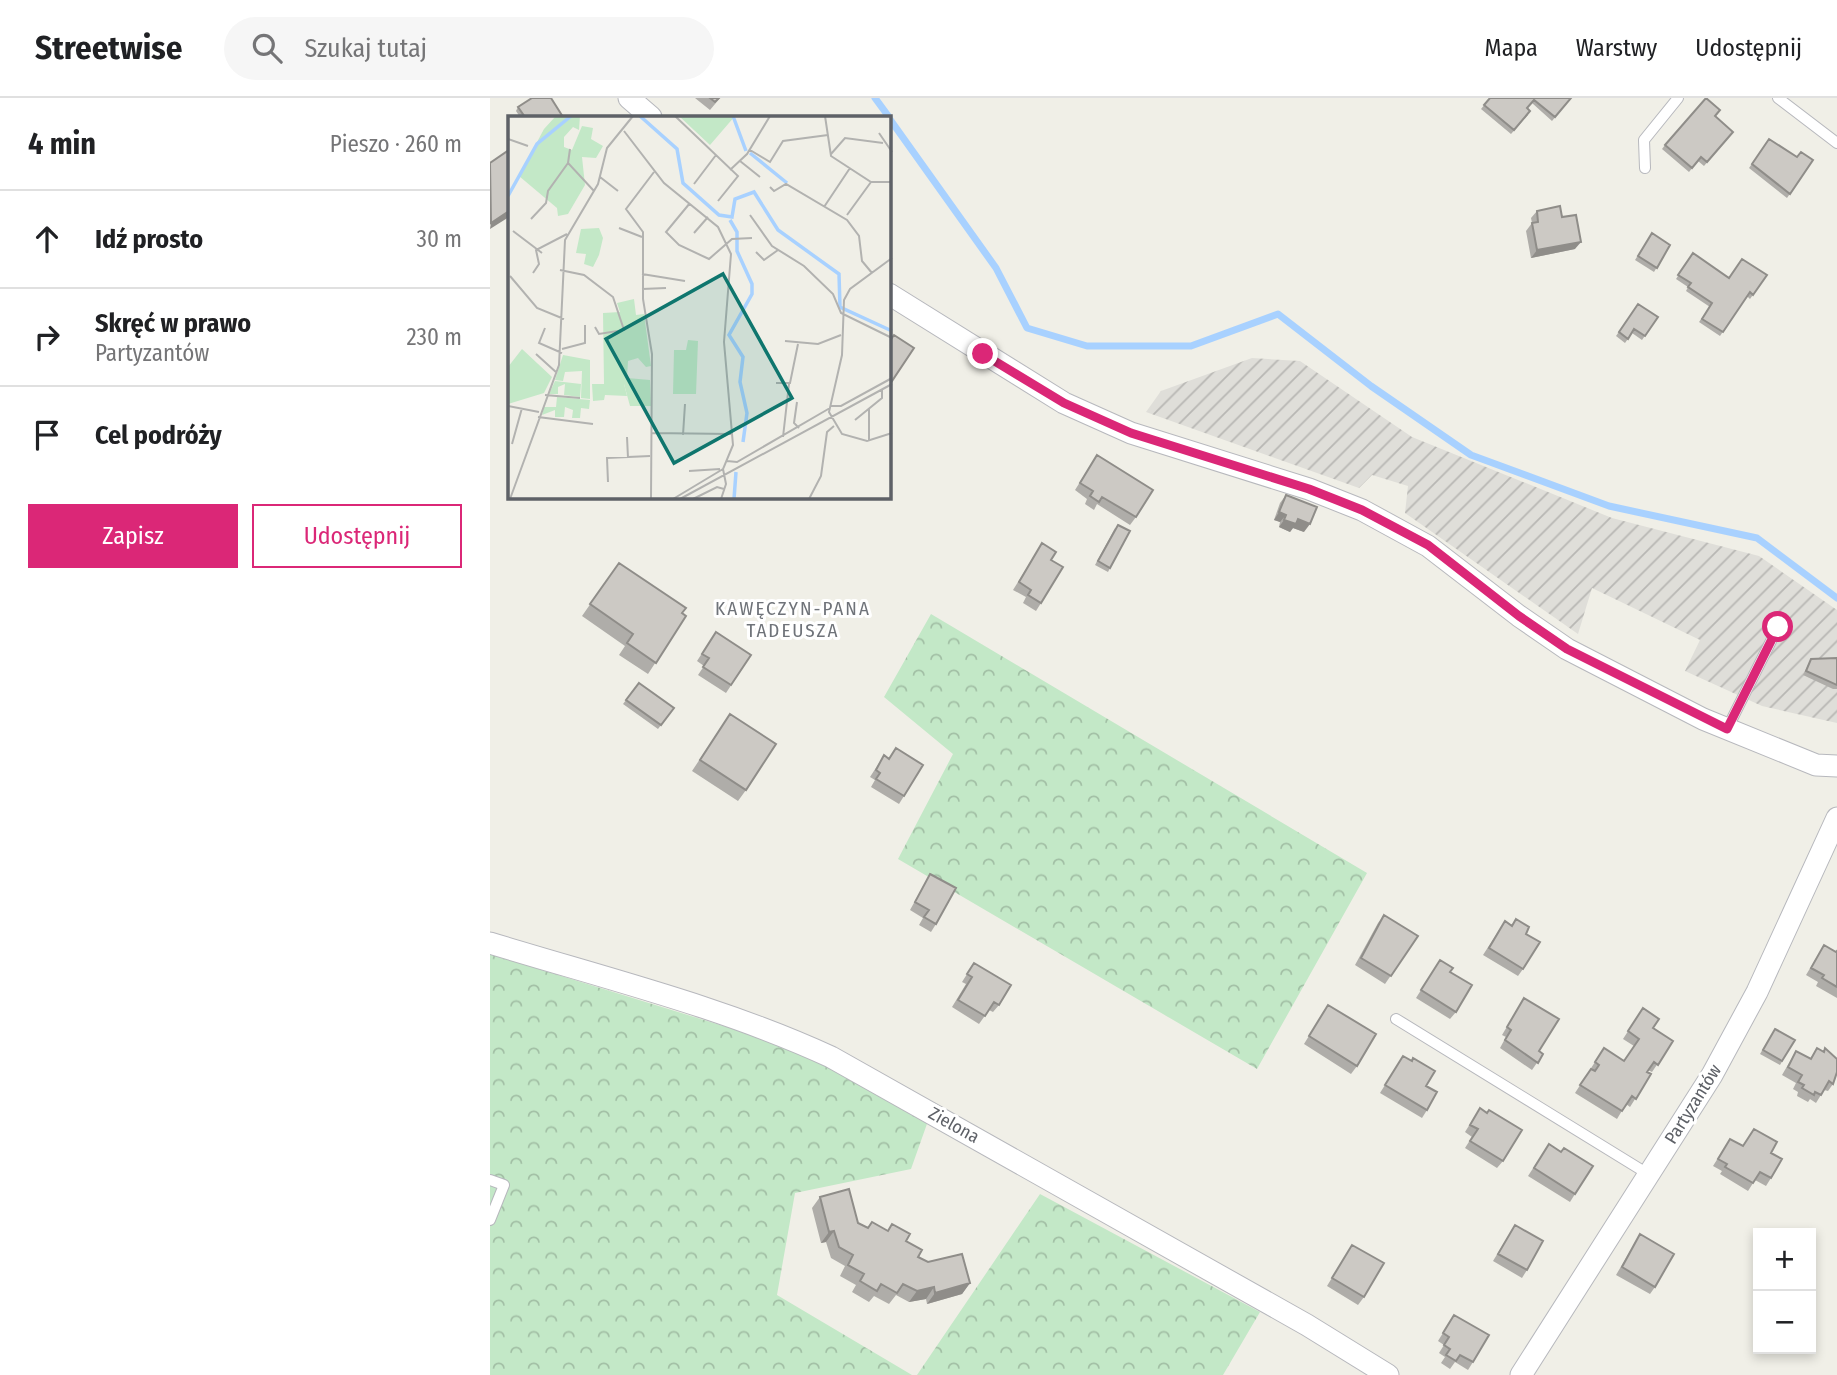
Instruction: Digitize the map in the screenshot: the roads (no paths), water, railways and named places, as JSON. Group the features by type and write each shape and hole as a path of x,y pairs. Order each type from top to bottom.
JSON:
{"street":[{"path":"629,98 650,116"},
{"path":"891,295 1064,403 1131,433 1309,489 1362,510 1428,545 1519,616 1567,649 1727,729 1815,765 1837,766"},
{"name":"Partyzantów","path":"1521,1375 1712,1075 1757,992 1837,818"},
{"name":"Zielona","path":"490,943 703,1009 793,1040 831,1057 1283,1311 1388,1375"}],"lane":[{"path":"1645,168 1644,140 1678,98"},
{"path":"1778,98 1837,144"},
{"path":"1727,729 1778,627"},
{"path":"1396,1018 1648,1174"},
{"path":"490,1180 504,1185 490,1220"}],"waterway":[{"path":"875,98 888,116"},
{"path":"891,121 996,268 1027,328 1087,346 1191,346 1278,314 1371,386 1471,455 1609,506 1757,538 1837,598"}],"district":[{"name":"KAWĘCZYN-PANA TADEUSZA","path":"793,619"}]}
